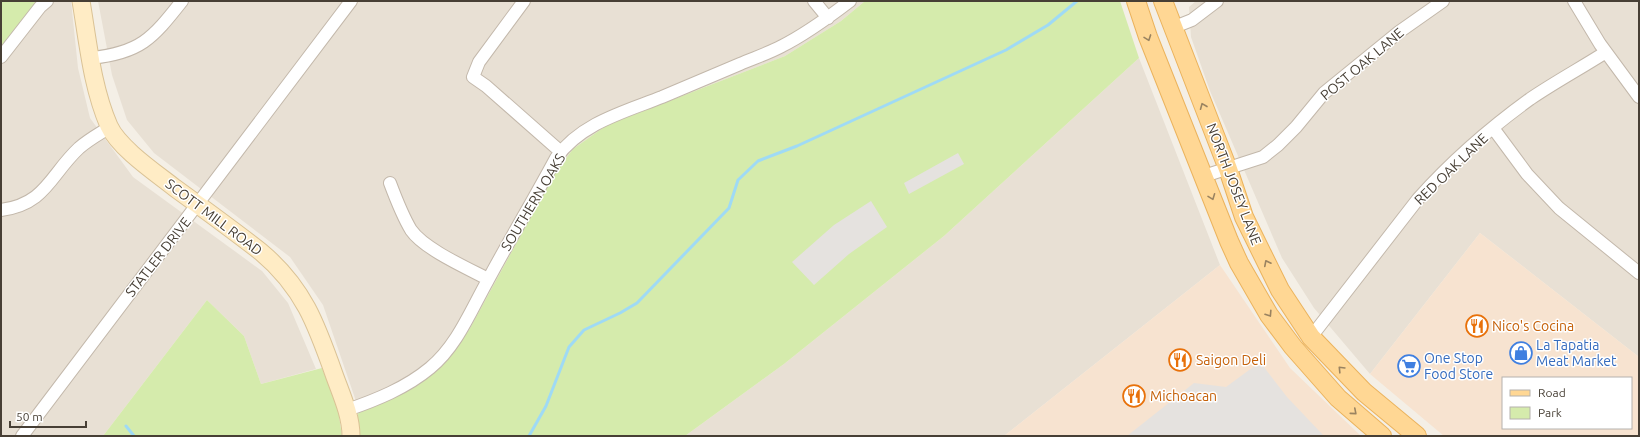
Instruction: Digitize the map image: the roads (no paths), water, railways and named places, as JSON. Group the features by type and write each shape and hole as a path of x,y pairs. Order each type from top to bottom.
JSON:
{"main road":[{"name":"NORTH JOSEY LANE","path":"1136,1 1150,43 1239,263 1270,315 1293,347 1338,398 1382,436"},
{"name":"NORTH JOSEY LANE","path":"1162,1 1228,169 1244,217 1280,290 1311,337 1398,430 1417,436"}],"street":[{"path":"1,58 40,7 47,1"},
{"name":"SCOTT MILL ROAD","path":"81,1 99,99 110,127 125,147 144,164 234,231 276,265 294,286 315,322 347,410 351,427 351,436"},
{"path":"91,58 112,56 125,52 140,44 157,32 182,1"},
{"name":"STATLER DRIVE","path":"22,436 351,1"},
{"path":"524,1 479,62 473,77 486,86 560,152"},
{"path":"814,1 828,18"},
{"name":"SOUTHERN OAKS","path":"347,410 397,390 431,367 456,338 560,152 594,124 782,46 828,18 850,1"},
{"path":"1172,28 1192,20 1217,1"},
{"name":"POST OAK LANE","path":"1204,176 1263,156 1278,145 1296,127 1324,93 1399,32 1443,1"},
{"path":"1574,1 1606,52 1639,97"},
{"name":"RED OAK LANE","path":"1311,337 1418,199 1455,161 1493,128 1531,99 1606,52"},
{"path":"1,210 11,209 27,202 41,193 78,149 91,138 110,127"},
{"path":"1493,128 1528,174 1559,208 1639,273"},
{"path":"390,182 399,207 412,231 427,246 488,279"}],"waterway":[{"path":"529,436 546,406 569,347 584,330 637,303 729,208 738,180 758,161 797,146 1006,50 1048,25 1077,1"},
{"path":"126,426 134,436"}],"place":[{"name":"Nico's Cocina","path":"1477,326"},
{"name":"La Tapatia Meat Market","path":"1521,353"},
{"name":"Saigon Deli","path":"1180,360"},
{"name":"One Stop Food Store","path":"1409,366"},
{"name":"Michoacan","path":"1134,396"}]}
